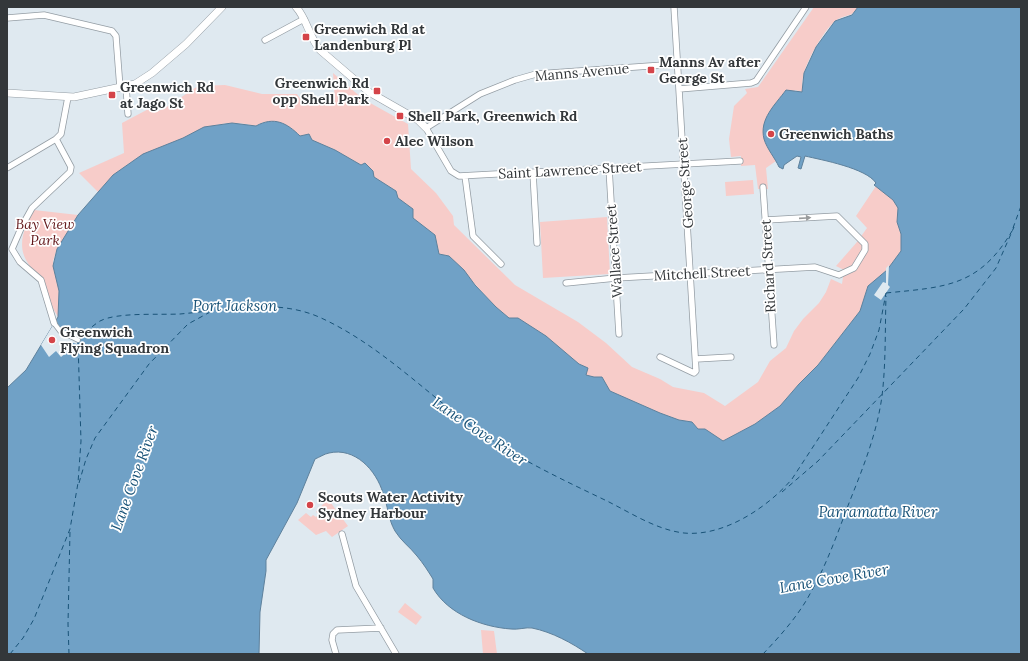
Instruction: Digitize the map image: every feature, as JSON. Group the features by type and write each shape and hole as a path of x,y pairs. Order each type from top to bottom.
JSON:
{"street":[{"path":"7,93 68,97 83,96 135,84 152,73 186,44 222,7"},
{"path":"296,7 320,50 369,92 418,120 426,128 451,171 459,176 465,176 473,236 501,264"},
{"name":"George Street","path":"674,7 696,359"},
{"path":"679,89 751,84 756,81 806,7"},
{"path":"7,18 44,16 112,31 116,36 128,114"},
{"path":"265,40 304,19"},
{"name":"Manns Avenue","path":"426,128 480,94 515,80 536,74 678,64"},
{"path":"7,168 51,140 56,139 61,134 68,97"},
{"path":"56,139 71,168 70,172 32,208 12,249 20,262 41,280 54,323 60,331 78,340"},
{"name":"Saint Lawrence Street","path":"465,176 740,161"},
{"name":"Wallace Street","path":"609,168 619,334"},
{"path":"533,172 537,243"},
{"name":"Richard Street","path":"763,187 774,345"},
{"name":"Mitchell Street","path":"566,283 616,278 817,267 837,275 854,268 863,257 866,249 865,244 840,218 832,216 766,220"},
{"path":"660,357 694,373 696,359 731,356"},
{"path":"342,534 356,586 396,654"},
{"path":"336,654 332,640 333,634 337,630 381,628"}],"green space":[{"path":"814,7 858,7 852,14 841,17 833,23 823,36 806,67 803,78 802,92 795,90 764,140 776,161 766,168 768,189 758,189 755,165 741,166 741,156 731,157 729,139 734,106 747,93 745,89 758,87"},
{"path":"333,73 363,99 408,124 411,169 436,193 453,216 454,225 515,285 578,322 606,343 632,367 660,379 673,387 704,393 725,406 758,382 770,361 786,348 794,331 803,319 819,303 826,292 831,279 842,284 844,270 836,266 867,228 856,216 876,186 893,200 898,208 897,222 901,234 901,251 887,270 868,286 860,311 818,365 780,406 755,424 723,441 705,429 698,429 692,422 679,420 660,413 610,391 602,377 586,375 588,368 579,364 518,318 509,318 496,307 449,256 439,254 435,235 413,218 398,198 396,191 374,177 365,163 361,165 335,150 264,122 256,126 225,123 208,128 144,155 117,173 98,192 79,173 124,153 122,123 156,105 156,112 165,108 198,86 225,85 262,94 297,94 301,100 323,104 335,101"},
{"path":"753,180 754,194 726,196 725,182"},
{"name":"Bay View Park","path":"34,210 78,215 57,249 53,261 59,291 58,317 38,277 23,254 23,235"},
{"path":"607,217 610,274 543,278 540,222"},
{"path":"325,495 348,526 332,537 326,531 316,535 298,520 306,513 311,517 313,515 316,517 319,514 316,512 326,501"},
{"path":"405,603 422,617 416,625 398,612"},
{"path":"481,630 494,631 497,654 483,654"}],"water":[{"name":"Port Jackson","path":"858,7 1021,7 1021,654 588,654 562,638 547,632 530,628 500,628 478,622 457,612 439,597 433,588 433,579 425,567 395,531 380,484 375,476 363,462 356,457 347,453 338,452 327,453 315,459 297,503 266,560 266,571 260,612 259,654 7,654 7,388 26,370 58,317 59,291 53,266 57,249 78,215 113,175 143,154 183,138 204,127 232,123 256,126 274,121 285,124 300,136 309,134 312,140 335,150 361,165 365,163 373,171 374,177 396,191 398,198 413,209 413,218 435,235 439,254 449,256 464,270 475,285 496,307 509,318 518,318 546,336 579,364 588,368 586,375 602,377 610,391 660,413 679,420 692,422 698,429 705,429 723,441 755,424 780,406 818,365 860,311 868,286 887,270 901,251 901,234 897,222 898,208 893,200 874,185 876,183 871,178 843,165 805,156 801,169 798,168 801,157 797,156 784,165 783,169 779,167 764,139 764,125 773,107 786,90 802,92 804,73 816,47 835,21 852,15"}],"pier":[{"path":"889,265 888,285 890,287 881,300 874,295 883,282 886,283 886,268"},
{"path":"53,325 70,335 73,334 76,327 81,329 77,344 67,341 65,345 61,347 66,353 61,357 56,351 49,357 41,345"}],"ferry route":[{"path":"1013,228 1021,206"},
{"path":"782,492 818,461 964,309 996,268 1014,227"},
{"path":"886,293 926,289 959,281 973,274 987,263 1000,249 1012,231"},
{"path":"79,339 100,321 117,316 139,314 180,314 250,307 285,308 302,311 319,317 340,328 380,353 454,413 489,438 521,458 654,525 684,533 699,533 714,530 744,518 771,500 792,479 858,378 870,354 879,330 886,293"},
{"path":"763,654 795,617 817,581 832,548 869,450 877,423 882,396 885,359 886,296"},
{"path":"79,483 86,459 95,438 149,364 188,324 212,311"},
{"path":"10,654 23,638 34,619 70,529 78,483 81,441 78,342"},
{"path":"69,654 68,624 70,531"}],"place":[{"name":"Greenwich Rd at Landenburg Pl","path":"306,37"},
{"name":"Manns Av after George St","path":"651,70"},
{"name":"Greenwich Rd opp Shell Park","path":"377,91"},
{"name":"Greenwich Rd at Jago St","path":"112,95"},
{"name":"Shell Park, Greenwich Rd","path":"400,116"},
{"name":"Greenwich Baths","path":"771,134"},
{"name":"Alec Wilson","path":"387,141"},
{"name":"Greenwich Flying Squadron","path":"52,340"},
{"name":"Scouts Water Activity Sydney Harbour","path":"310,505"}],"water label":[{"name":"Lane Cove River","path":"480,431"},
{"name":"Lane Cove River","path":"134,478"},
{"name":"Parramatta River","path":"878,511"},
{"name":"Lane Cove River","path":"834,578"}]}
